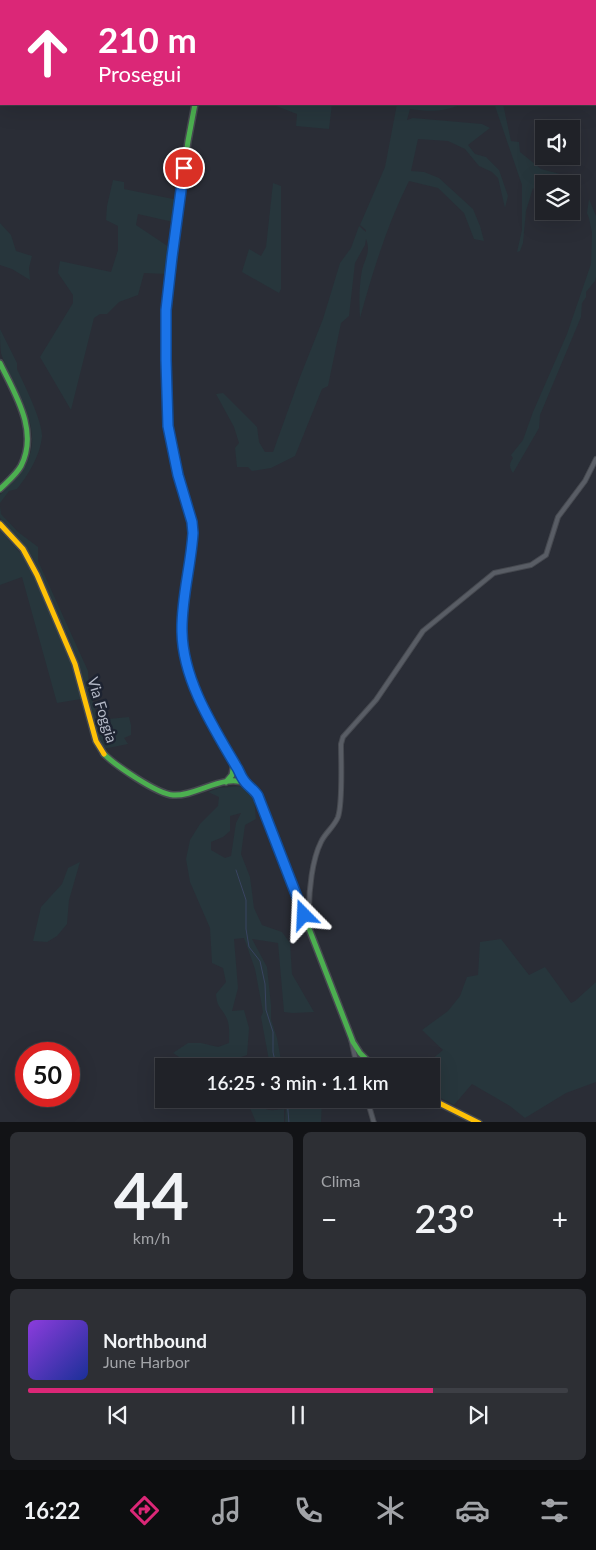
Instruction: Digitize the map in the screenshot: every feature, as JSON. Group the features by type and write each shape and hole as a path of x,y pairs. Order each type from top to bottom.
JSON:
{"main road":[{"path":"195,105 177,218 165,334 168,426 178,475 192,522 193,533 182,613 184,649 188,669 196,691 240,774 258,796 350,1034 360,1053 365,1058"},
{"path":"0,363 25,419 28,436 23,462 0,489"},
{"name":"Via Foggia","path":"0,524 23,549 35,568 72,655 96,741 101,752 110,760 150,785 169,794 184,794 226,782 235,781 247,784"},
{"path":"234,763 233,774 235,781"},
{"path":"226,782 233,774"},
{"path":"235,781 240,774"},
{"path":"440,1103 479,1122"}],"street":[{"path":"304,915 309,910 308,898 320,844 338,817 340,805 341,744 343,737 376,700 423,631 494,573 531,565 546,556 558,517 585,481 596,459"},
{"path":"350,1034 355,1058"},
{"path":"370,1108 374,1122"}],"shaded area":[{"path":"332,105 329,129 296,126 297,114 276,106"},
{"path":"397,105 459,105 437,111 410,109 407,120 413,118 482,124 490,128 468,145 475,154 486,157 499,170 508,196 505,208 498,178 492,172 479,166 465,149 448,141 418,139 411,171 424,172 439,178 473,209 484,241 474,239 464,213 438,188 409,181 381,248 360,318 360,282 368,251 366,239 365,245 355,263 349,316 341,323 328,386 322,389 295,456 271,468 252,471 248,467 237,467 235,448 239,443 234,427 216,394 223,393 257,427 259,442 265,452 273,452 323,319 340,263 351,248 359,226 366,232 360,225 385,167"},
{"path":"496,105 503,105 511,141 519,142 520,152 541,169 562,175 535,175 535,191 533,188 526,211 523,243 520,251 517,252 522,230 522,185"},
{"path":"113,180 124,182 124,189 178,200 173,222 138,214 136,225 169,247 167,274 144,273 138,295 119,302 107,314 100,314 94,318 71,410 40,357 73,303 73,295 58,273 60,261 111,272 118,250 118,226 106,220"},
{"path":"273,183 281,186 281,289 279,293 242,272 249,249 261,256 266,247"},
{"path":"589,199 596,216 595,281 586,292 586,297 582,303 581,317 540,415 539,428 513,473 510,467 513,458 511,455 523,440 567,334 591,264 592,233 587,213"},
{"path":"0,223 11,235 16,251 32,256 29,268 30,280 12,269 0,265"},
{"path":"0,329 17,363 17,369 40,422 42,437 36,458 25,478 17,489 9,491 0,503 0,495 17,478 25,466 31,451 32,437 25,408 1,353"},
{"path":"0,506 1,514 18,532 38,547 38,561 88,671 89,688 98,720 129,717 131,735 124,738 128,744 103,749 96,734 77,659 68,637 33,558 0,518"},
{"path":"0,530 22,555 36,581 72,664 81,699 57,703 22,577 0,585"},
{"path":"242,786 254,800 256,819 245,825 241,854 250,877 254,908 262,925 282,932 290,943 292,974 314,1012 284,1012 278,943 252,939 267,967 271,1019 281,1058 269,1058 255,969 244,938 234,939 238,988 232,1011 244,1010 249,1028 247,1055 238,1058 206,1058 179,1057 173,1053 188,1043 201,1043 218,1047 229,1043 228,1022 219,1005 216,994 226,982 223,968 212,963 210,928 190,882 186,859 190,840 200,824 218,806 219,797 208,792 219,788","holes":["241,813 236,823 231,856 225,858 211,850 211,842 223,837 230,831 230,816"]},
{"path":"80,862 69,900 67,924 57,936 47,942 33,941 41,907 62,884 68,868"},
{"path":"501,939 529,975 545,967 571,1003 596,982 596,1082 566,1093 525,1118 510,1106 472,1084 454,1105 440,1098 440,1058 434,1058 443,1050 422,1030 448,1011 460,996 467,977 478,975 480,942"},
{"path":"250,1108 284,1109 284,1122 256,1122"},
{"path":"286,1108 322,1108 321,1122 285,1122"}],"waterway":[{"path":"236,870 246,900 246,929 249,947 260,961 265,984 266,1010 273,1032 274,1058"},
{"path":"288,1108 289,1122"}],"traffic: fast":[{"path":"185,653 182,623 193,533 192,522 178,475 168,426 165,334 172,257 195,105"},
{"path":"0,363 23,413 27,440 26,453 21,466 0,489"},
{"path":"104,754 117,765 157,790 173,795 182,795 229,781 247,784 256,792 353,1042 365,1058"},
{"path":"226,782 232,775 234,764"}],"traffic: slow":[{"path":"0,524 23,549 37,575 75,664 96,741 104,754"},
{"path":"185,653 189,670 202,703 245,783"},
{"path":"440,1104 477,1122"}],"route":[{"path":"184,168 172,257 165,334 168,426 183,495 192,522 193,533 182,613 184,649 188,669 201,702 242,778 258,796 304,915"}]}
